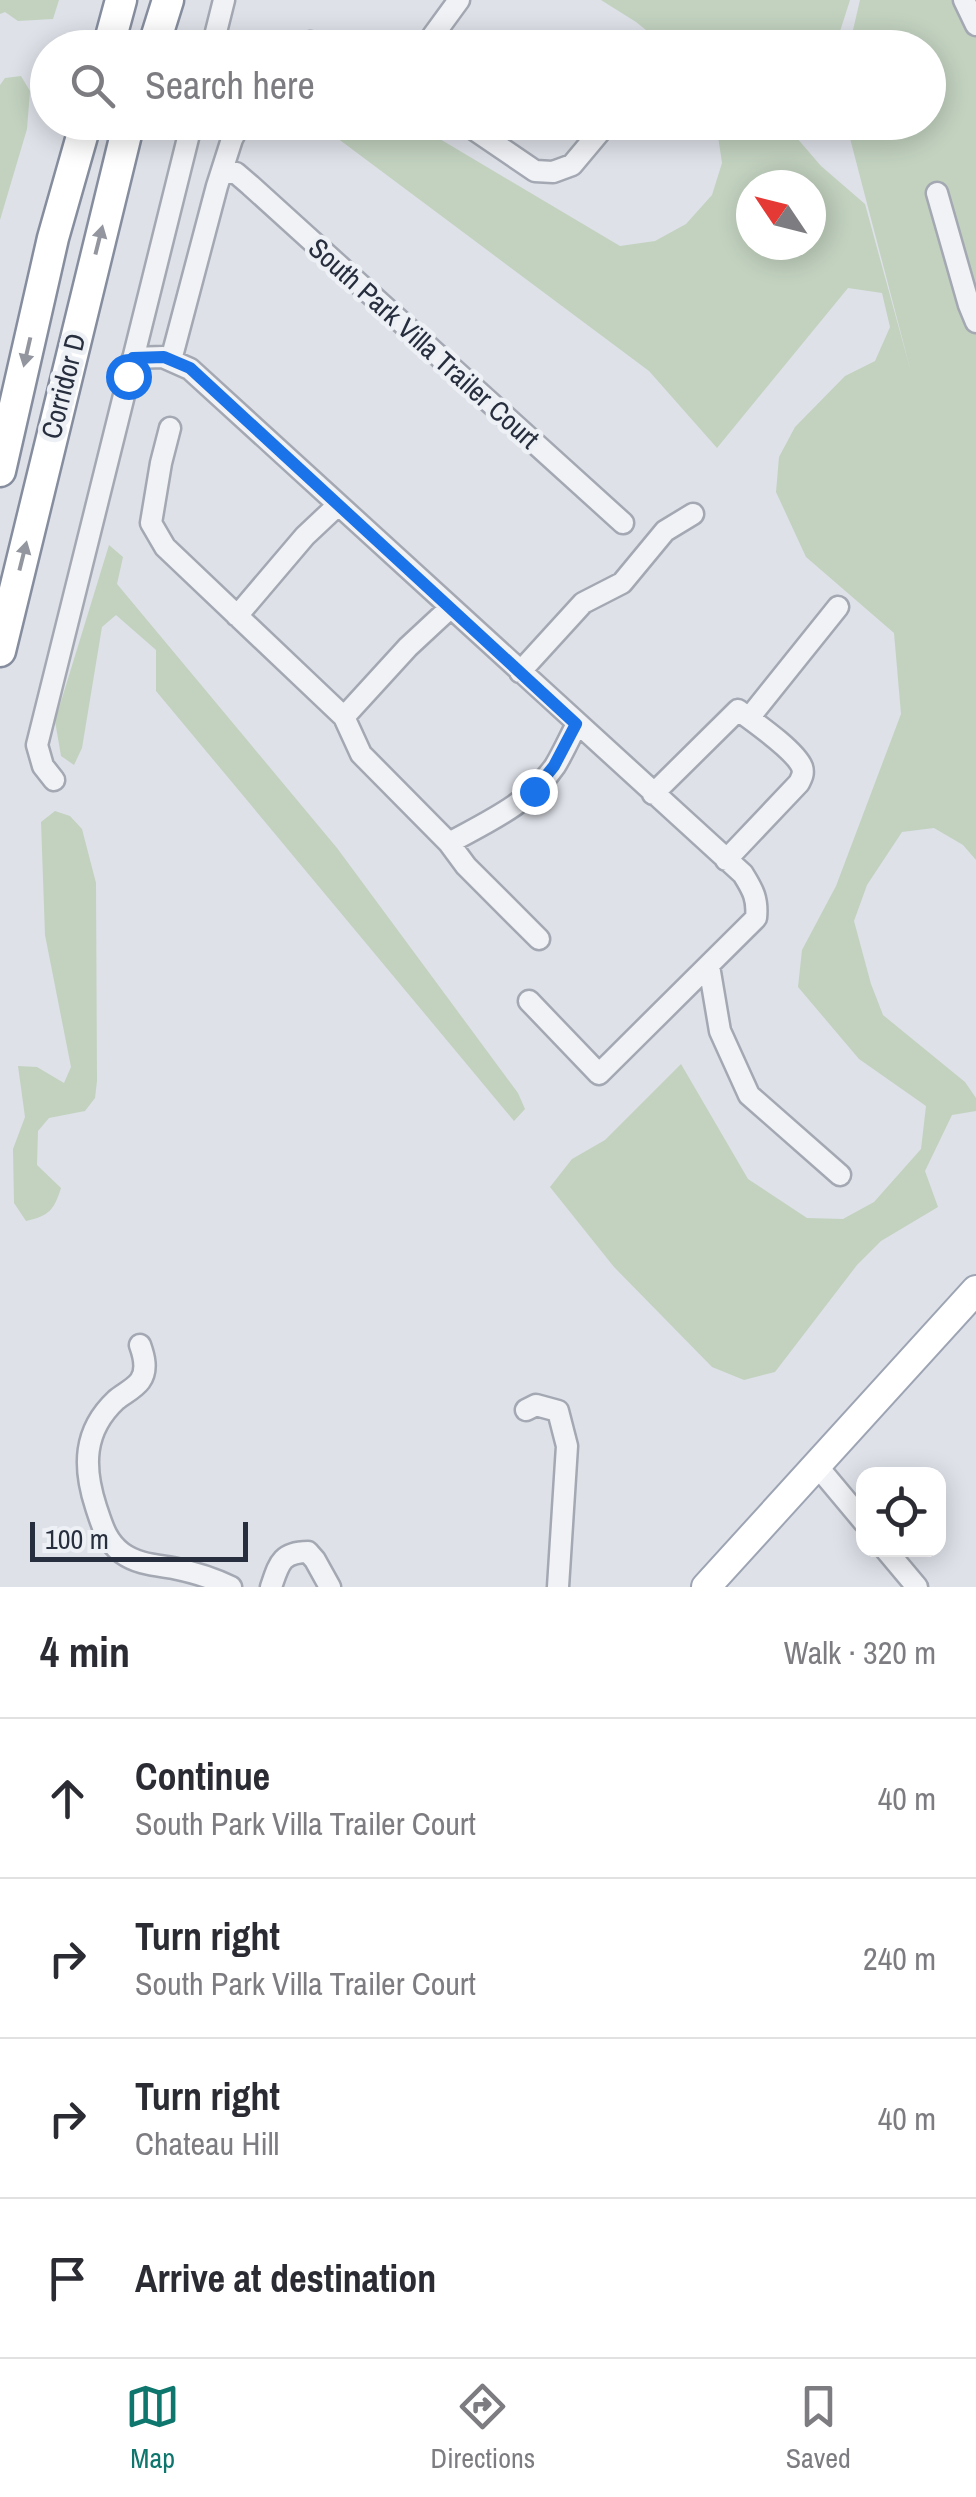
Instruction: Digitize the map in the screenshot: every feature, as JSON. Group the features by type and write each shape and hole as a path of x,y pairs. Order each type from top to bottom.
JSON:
{"highway":[{"path":"113,30 121,0"},
{"path":"158,30 168,0"},
{"name":"Corridor D","path":"0,471 52,238 81,140"},
{"name":"Corridor D","path":"0,651 124,140"}],"main road":[{"path":"706,1587 976,1290"}],"street":[{"path":"216,30 224,0"},
{"path":"437,30 458,0"},
{"path":"964,0 976,24"},
{"path":"54,780 37,745 188,140"},
{"path":"171,360 233,140"},
{"path":"490,140 535,170 553,172 572,166 593,140"},
{"name":"South Park Villa Trailer Court","path":"222,170 236,173 250,185 623,524"},
{"path":"937,193 974,309"},
{"path":"133,358 164,357 190,368 743,874 754,890 756,918 598,1074 529,1002"},
{"path":"170,428 151,523 165,547 344,718 360,754 540,940"},
{"path":"237,616 304,536 338,505"},
{"path":"520,672 583,604 622,583 664,531 693,514"},
{"path":"749,718 838,607"},
{"path":"344,718 408,647 450,608"},
{"path":"653,794 738,710 782,744 801,765 799,783 726,860"},
{"path":"449,844 534,791 554,766 576,724"},
{"path":"710,966 720,1031 749,1095 840,1175"},
{"path":"140,1344 144,1373 114,1402 92,1433 86,1457 89,1484 107,1539 140,1563 174,1568 232,1587"},
{"path":"526,1410 536,1405 558,1412 567,1446 558,1587"},
{"path":"818,1467 856,1512"},
{"path":"271,1587 286,1556 308,1552 330,1587"},
{"path":"892,1557 917,1587"}],"green space":[{"path":"0,0 59,0 53,19 18,21 5,12 0,14"},
{"path":"601,0 850,0 840,30 646,30"},
{"path":"860,0 976,0 976,860 963,845 934,828 902,832 867,885 854,921 883,1015 965,1082 976,1098 976,1111 952,1115 925,1171 938,1207 881,1241 857,1265 775,1372 744,1380 712,1367 614,1267 550,1187 572,1159 605,1140 681,1064 748,1179 807,1218 843,1219 874,1202 921,1149 926,1106 859,1059 798,987 802,950 836,886 901,714 894,633 806,557 776,492 779,457 795,427 845,376 875,361 890,327 882,293 848,288 717,448 649,371 340,140 442,140 620,246 655,241 686,224 712,195 722,163 719,140 799,140 826,170 736,170 736,260 826,260 826,170 865,204 911,372 850,140 946,140 946,30 853,30"},
{"path":"21,76 30,91 27,129 0,220 0,85 5,78"},
{"path":"109,545 123,557 117,584 337,848 518,1093 525,1109 514,1121 156,691 156,650 116,615 102,627 82,748 74,765 61,756 55,721"},
{"path":"55,811 70,816 82,829 96,883 97,1081 95,1098 85,1111 49,1118 38,1131 37,1165 61,1188 50,1211 26,1221 14,1203 13,1149 25,1117 18,1066 37,1067 64,1083 71,1067 45,935 41,822"}],"route":[{"path":"128,376 133,358 164,357 190,368 576,724 554,766 534,791"}]}
